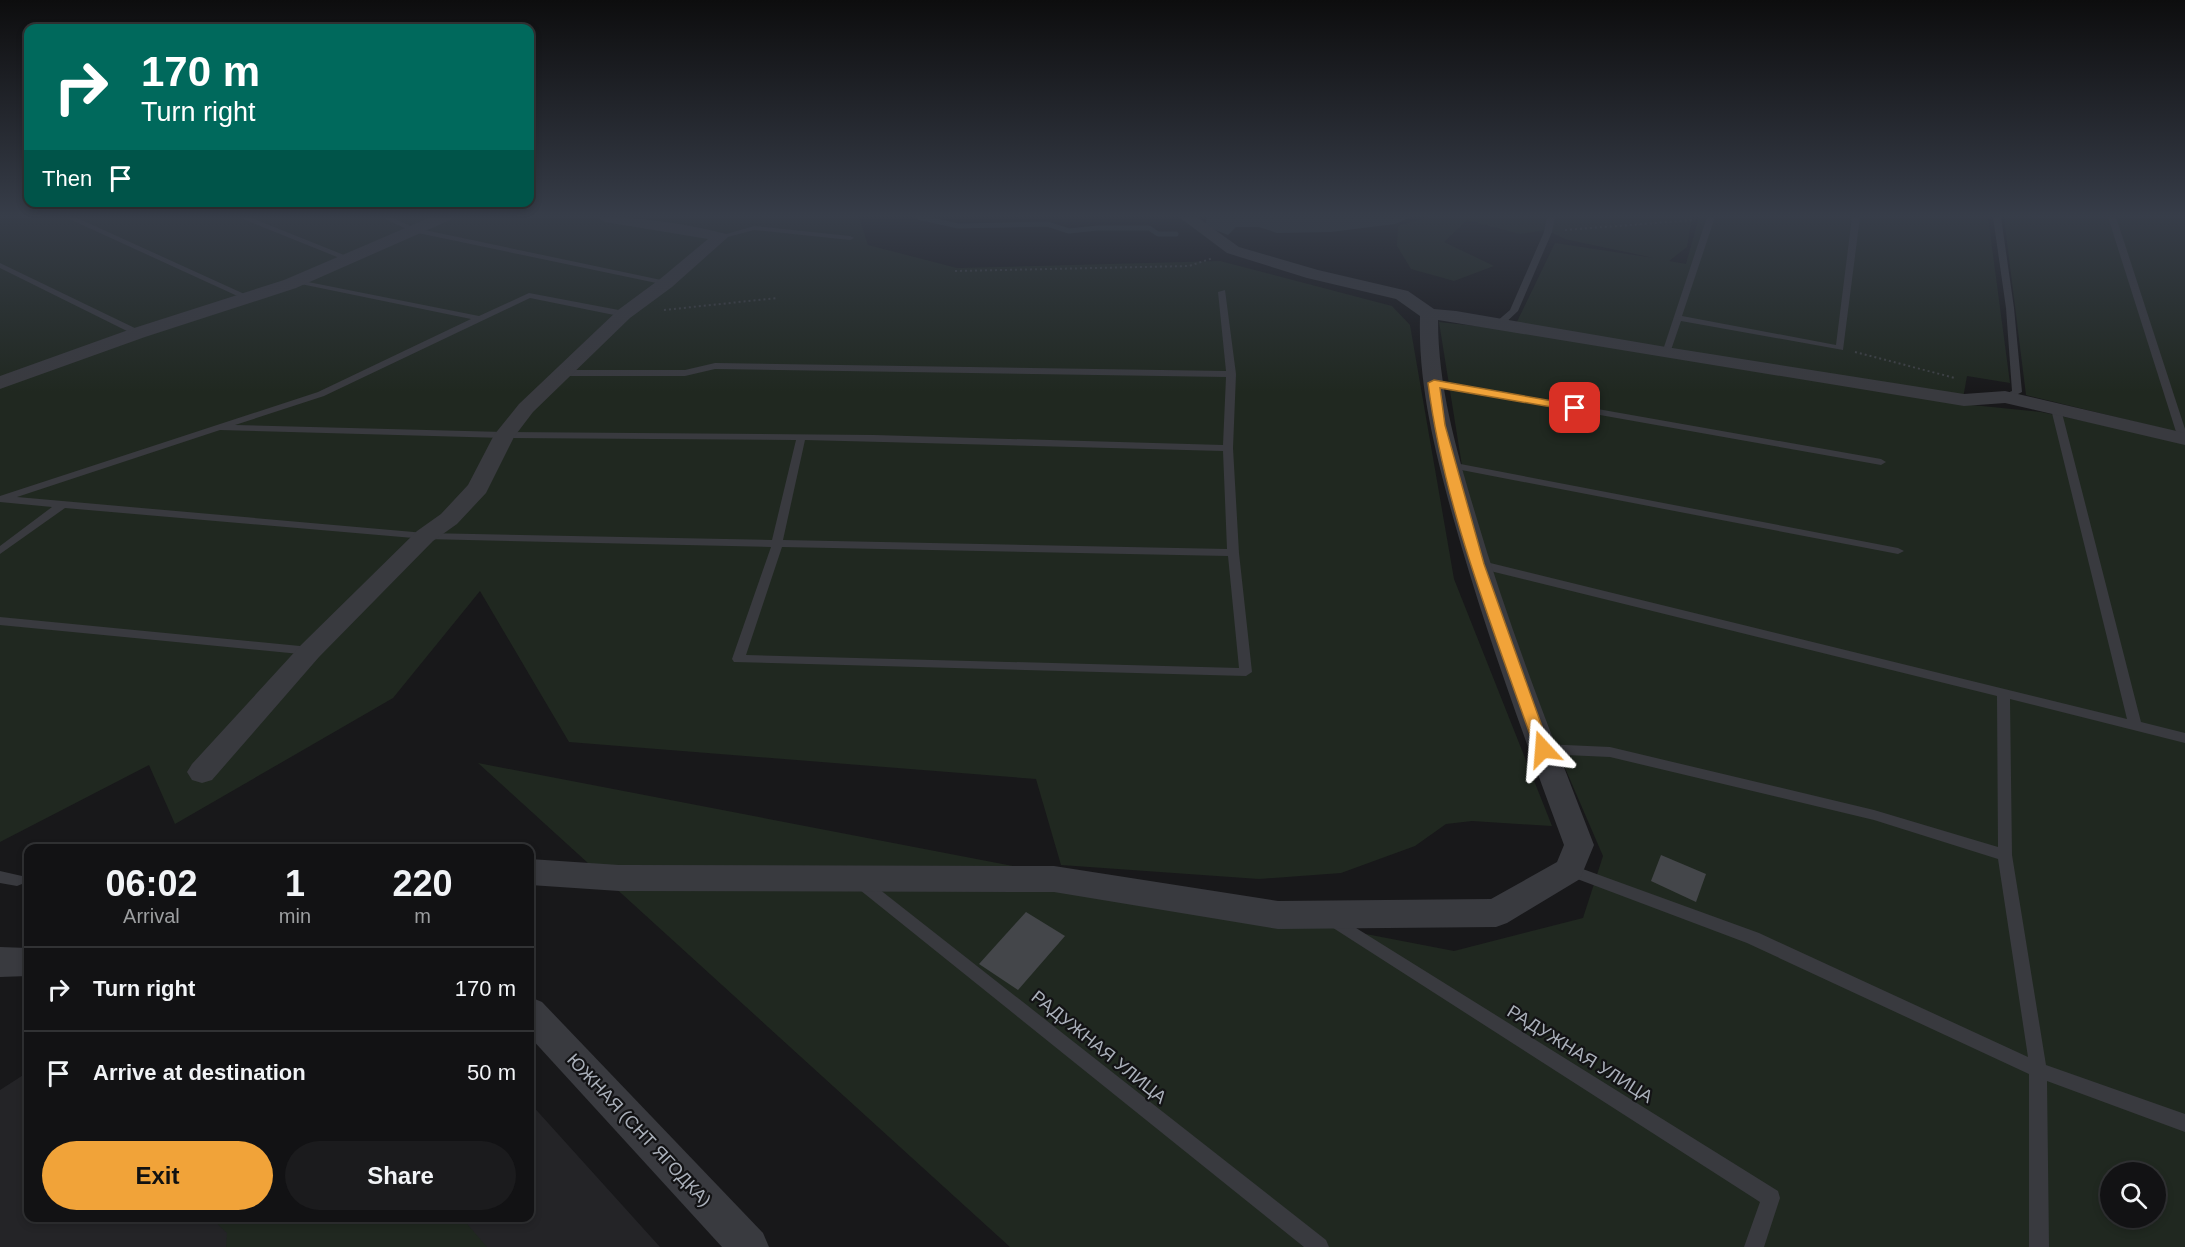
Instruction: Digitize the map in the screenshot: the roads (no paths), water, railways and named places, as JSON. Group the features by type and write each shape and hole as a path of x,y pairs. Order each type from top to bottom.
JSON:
{"street":[{"path":"0,383 138,333 310,275"},
{"path":"202,772 310,651 424,536 448,519 478,488 504,435 525,408 624,314 675,275"},
{"path":"1318,275 1402,295 1429,314 1666,353 1963,390 2005,397 2184,438"},
{"path":"534,872 619,878 1054,879 1278,915 1496,913 1569,870 1579,845 1477,564 1439,425 1428,337 1429,314"},
{"path":"0,962 24,962"},
{"name":"ЮЖНАЯ (СНТ ЯГОДКА)","path":"534,1017 749,1247"}],"lane":[{"path":"21,275 138,333"},
{"path":"198,275 247,297"},
{"path":"629,275 666,283"},
{"path":"1498,324 1514,311 1529,275"},
{"path":"1666,353 1692,275"},
{"path":"1677,318 1840,348 1849,275"},
{"path":"2005,275 2017,392 2005,397"},
{"path":"2131,275 2184,438"},
{"path":"296,281 478,318"},
{"path":"801,438 777,544 738,659 1246,672 1233,553 1228,448 1231,374 1222,292"},
{"path":"0,499 321,394 528,295 624,314"},
{"path":"561,373 685,374 715,366 746,366 1231,374"},
{"path":"1434,383 1881,462"},
{"path":"2056,409 2135,724"},
{"path":"222,428 1228,448"},
{"path":"1450,465 1898,551"},
{"path":"0,499 424,536 1233,553"},
{"path":"0,551 63,504"},
{"path":"1477,564 2185,738"},
{"path":"0,621 310,651"},
{"path":"2003,692 2006,855 2038,1070 2039,1247"},
{"path":"1543,749 1610,752 1875,815 2006,855"},
{"path":"1569,870 1753,938 2038,1070 2185,1123"},
{"path":"0,877 17,880"},
{"name":"РАДУЖНАЯ УЛИЦА","path":"854,877 1318,1247"},
{"name":"РАДУЖНАЯ УЛИЦА","path":"1324,914 1771,1198 1754,1247"}]}
